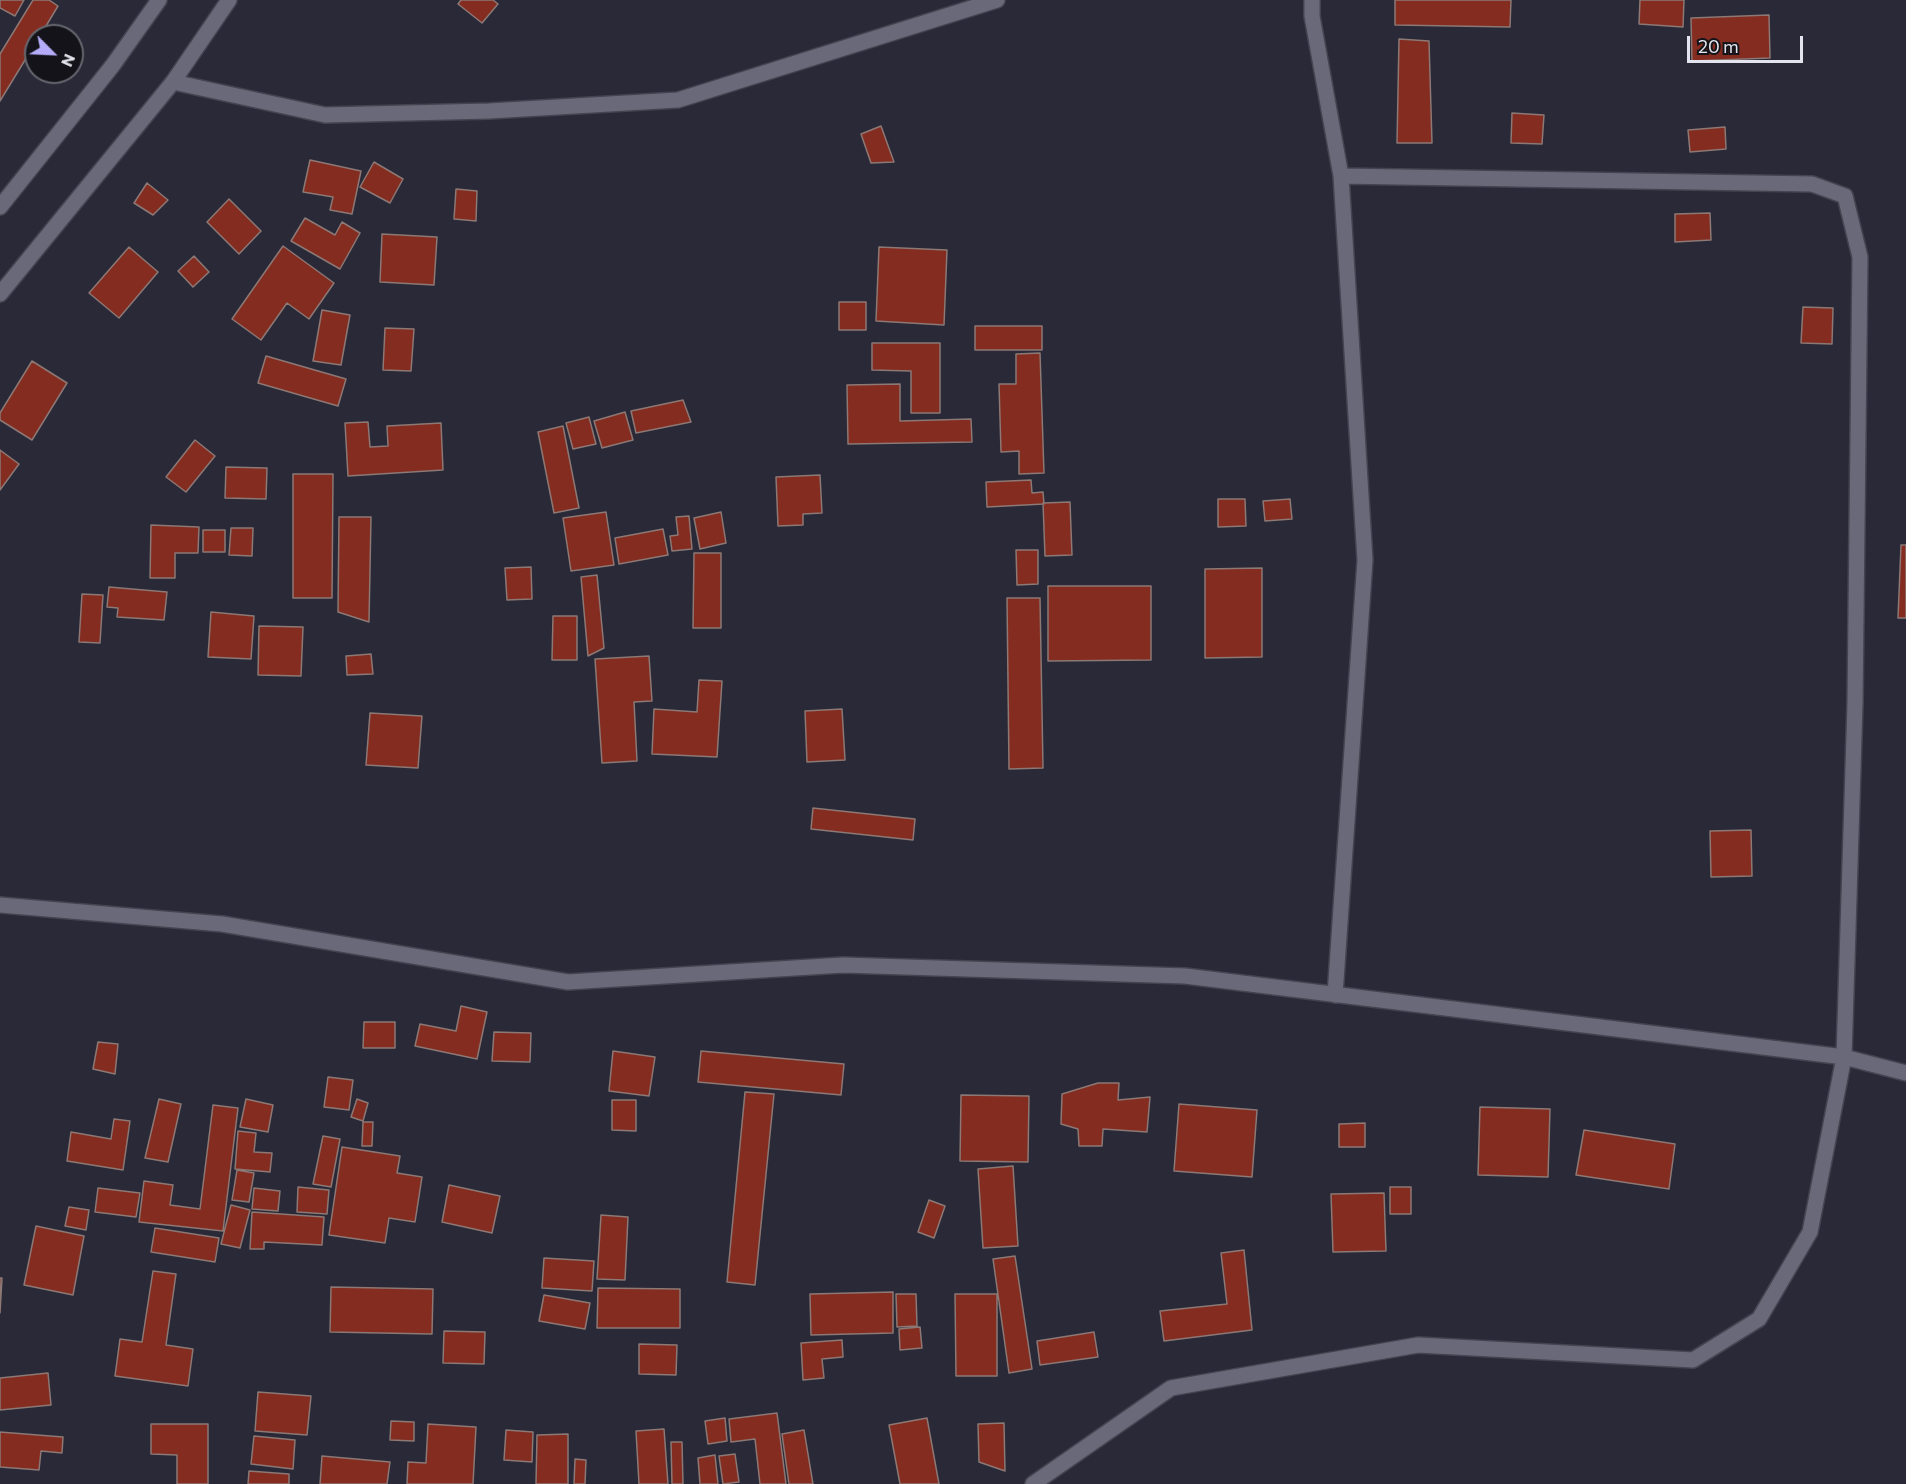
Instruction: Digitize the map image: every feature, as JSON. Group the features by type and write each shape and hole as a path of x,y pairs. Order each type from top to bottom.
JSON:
{"street":[{"path":"0,207 113,65 159,0"},
{"path":"0,294 173,82 229,0"},
{"path":"173,82 325,115 489,111 678,100 997,0"},
{"path":"1312,0 1312,16 1341,176 1365,560 1335,995"},
{"path":"1033,1484 1171,1388 1418,1345 1693,1360 1759,1319 1810,1232 1844,1057 1855,704 1860,257 1845,196 1812,184 1341,176"},
{"path":"0,905 222,924 568,982 843,965 1185,976 1844,1057 1906,1073"}],"building":[{"path":"0,0 24,0 15,16 0,8"},
{"path":"33,0 49,0 58,6 47,24 24,24 24,62 0,101 0,54"},
{"path":"461,0 493,0 498,4 482,23 458,4"},
{"path":"1395,0 1511,0 1510,27 1395,25"},
{"path":"1640,0 1684,0 1683,27 1639,24"},
{"path":"1769,15 1770,58 1692,61 1691,18"},
{"path":"1399,39 1429,41 1432,143 1397,143"},
{"path":"1512,113 1544,115 1542,144 1511,143"},
{"path":"881,126 894,162 871,163 861,134"},
{"path":"1725,127 1726,149 1690,152 1688,130"},
{"path":"310,160 361,171 352,214 330,210 333,197 303,192"},
{"path":"374,162 403,179 390,203 360,187"},
{"path":"147,183 168,200 153,215 134,203"},
{"path":"456,189 477,191 476,221 454,219"},
{"path":"229,199 261,231 239,254 207,222"},
{"path":"1710,213 1711,240 1675,242 1675,214"},
{"path":"305,218 335,235 342,222 360,233 340,269 291,241"},
{"path":"382,234 437,237 434,285 380,282"},
{"path":"283,246 334,283 309,319 287,303 261,340 232,319"},
{"path":"129,247 158,272 119,318 89,293"},
{"path":"879,247 947,250 944,325 876,321"},
{"path":"194,256 209,272 193,287 178,271"},
{"path":"839,302 866,302 866,330 839,330"},
{"path":"1803,307 1833,308 1832,344 1801,343"},
{"path":"322,310 350,315 341,365 313,361"},
{"path":"975,326 1042,326 1042,350 975,350"},
{"path":"385,328 414,329 411,371 383,370"},
{"path":"872,343 940,343 940,413 911,413 911,371 872,370"},
{"path":"1040,353 1044,473 1019,474 1019,451 1001,452 999,384 1016,384 1016,354"},
{"path":"266,356 346,379 338,406 258,383"},
{"path":"32,361 67,383 32,440 0,420 0,413"},
{"path":"900,384 900,421 971,419 972,442 848,444 847,385"},
{"path":"683,400 691,422 636,433 631,411"},
{"path":"625,412 633,440 602,448 594,421"},
{"path":"589,417 596,444 573,449 566,423"},
{"path":"368,422 370,447 388,446 387,426 441,423 443,470 348,476 345,423"},
{"path":"563,426 579,508 554,513 538,432"},
{"path":"195,440 215,456 186,492 166,477"},
{"path":"0,450 19,464 0,490"},
{"path":"226,467 267,468 266,499 225,498"},
{"path":"293,474 333,474 332,598 293,598"},
{"path":"820,475 822,513 803,514 803,525 778,526 776,477"},
{"path":"1031,480 1032,493 1043,492 1044,504 987,507 986,482"},
{"path":"1218,499 1245,499 1246,526 1218,527"},
{"path":"1290,499 1292,519 1265,521 1263,501"},
{"path":"1070,502 1072,555 1045,556 1043,503"},
{"path":"606,512 614,565 571,571 563,518"},
{"path":"721,512 726,543 700,549 694,518"},
{"path":"689,516 692,549 672,551 670,536 678,535 676,517"},
{"path":"339,517 371,517 369,622 338,612"},
{"path":"151,525 199,527 198,553 175,553 175,578 150,578"},
{"path":"231,528 253,528 252,556 229,555"},
{"path":"663,529 668,555 619,564 615,538"},
{"path":"203,530 225,530 225,552 203,552"},
{"path":"1901,545 1906,545 1906,618 1898,618"},
{"path":"1016,550 1038,550 1038,584 1017,585"},
{"path":"694,553 721,553 721,628 693,628"},
{"path":"531,567 532,599 507,600 505,568"},
{"path":"1262,568 1262,657 1205,658 1205,569"},
{"path":"597,575 604,648 588,656 581,577"},
{"path":"1048,586 1151,586 1151,660 1048,661"},
{"path":"109,587 167,592 164,620 117,617 118,608 107,607"},
{"path":"82,594 103,595 100,643 79,642"},
{"path":"1007,598 1040,598 1043,768 1009,769"},
{"path":"211,612 254,616 251,659 208,657"},
{"path":"553,616 577,616 577,660 552,660"},
{"path":"259,626 303,627 301,676 258,675"},
{"path":"371,654 373,674 347,675 346,656"},
{"path":"649,656 652,701 634,702 637,761 602,763 595,659"},
{"path":"699,680 722,681 717,757 652,754 654,709 697,712"},
{"path":"842,709 845,760 807,762 805,711"},
{"path":"370,713 422,716 418,768 366,765"},
{"path":"813,808 915,819 913,840 811,829"},
{"path":"1751,830 1752,876 1711,877 1710,831"},
{"path":"461,1006 487,1012 477,1059 415,1046 420,1024 456,1031"},
{"path":"364,1022 395,1022 395,1048 363,1048"},
{"path":"494,1032 531,1033 530,1062 492,1061"},
{"path":"98,1042 118,1044 115,1074 93,1069"},
{"path":"613,1051 655,1057 649,1096 609,1091"},
{"path":"701,1051 844,1064 841,1095 698,1082"},
{"path":"328,1077 353,1080 349,1110 324,1107"},
{"path":"1098,1083 1119,1083 1118,1100 1150,1097 1147,1132 1103,1129 1102,1146 1079,1146 1078,1129 1061,1124 1062,1094"},
{"path":"745,1092 774,1094 755,1285 727,1282"},
{"path":"961,1095 1029,1096 1028,1162 960,1161"},
{"path":"159,1099 181,1104 168,1162 145,1158"},
{"path":"246,1099 273,1105 268,1132 240,1127"},
{"path":"357,1099 368,1103 363,1121 351,1117"},
{"path":"612,1100 636,1100 636,1131 612,1130"},
{"path":"1179,1104 1257,1110 1252,1177 1174,1171"},
{"path":"213,1105 238,1108 223,1231 139,1222 144,1181 173,1185 170,1205 200,1209"},
{"path":"1480,1107 1550,1109 1548,1177 1478,1175"},
{"path":"114,1119 130,1121 123,1170 67,1161 71,1132 111,1139"},
{"path":"363,1122 373,1122 372,1146 362,1146"},
{"path":"1365,1123 1365,1147 1339,1147 1339,1124"},
{"path":"1584,1130 1675,1144 1669,1189 1576,1175"},
{"path":"238,1131 256,1133 254,1152 272,1153 270,1172 235,1169"},
{"path":"323,1136 340,1139 331,1187 313,1184"},
{"path":"342,1147 400,1156 397,1173 422,1177 415,1222 389,1218 385,1243 329,1235"},
{"path":"1013,1166 1018,1246 983,1248 978,1169"},
{"path":"237,1170 254,1173 249,1202 232,1200"},
{"path":"449,1185 500,1196 492,1233 442,1222"},
{"path":"298,1187 329,1190 327,1214 297,1212"},
{"path":"1390,1187 1411,1187 1411,1214 1390,1214"},
{"path":"98,1188 140,1193 136,1217 95,1212"},
{"path":"254,1188 280,1191 278,1211 252,1209"},
{"path":"1384,1193 1386,1251 1333,1252 1331,1194"},
{"path":"929,1200 945,1206 934,1238 918,1232"},
{"path":"231,1205 250,1210 240,1248 221,1244"},
{"path":"69,1207 89,1210 86,1230 65,1226"},
{"path":"252,1212 324,1217 322,1245 264,1242 264,1249 250,1249"},
{"path":"601,1215 628,1217 625,1280 597,1279"},
{"path":"36,1226 84,1236 73,1295 24,1285"},
{"path":"155,1228 219,1238 215,1262 151,1252"},
{"path":"1244,1250 1252,1330 1164,1341 1160,1311 1227,1304 1221,1253"},
{"path":"1015,1256 1032,1369 1009,1373 993,1259"},
{"path":"544,1258 594,1261 592,1291 542,1288"},
{"path":"153,1271 176,1274 166,1345 193,1349 188,1386 115,1376 120,1339 142,1342"},
{"path":"0,1278 2,1278 0,1313"},
{"path":"331,1287 433,1289 432,1334 330,1332"},
{"path":"598,1288 680,1289 680,1328 597,1328"},
{"path":"893,1292 893,1333 811,1335 810,1294"},
{"path":"896,1294 916,1294 917,1326 897,1327"},
{"path":"955,1294 997,1294 997,1376 956,1376"},
{"path":"544,1295 590,1303 585,1329 539,1321"},
{"path":"920,1327 922,1348 900,1350 899,1329"},
{"path":"444,1331 485,1332 484,1364 443,1363"},
{"path":"1094,1332 1098,1357 1040,1365 1037,1341"},
{"path":"842,1340 843,1357 822,1359 824,1378 803,1380 801,1343"},
{"path":"639,1344 677,1345 676,1375 639,1374"},
{"path":"48,1373 51,1405 0,1410 0,1378"},
{"path":"258,1392 311,1396 307,1435 255,1431"},
{"path":"777,1413 786,1484 760,1484 755,1439 731,1442 729,1419"},
{"path":"725,1418 727,1441 708,1444 705,1421"},
{"path":"927,1418 939,1484 900,1484 889,1425"},
{"path":"391,1421 414,1422 414,1441 390,1440"},
{"path":"1004,1423 1005,1471 979,1462 978,1424"},
{"path":"151,1424 208,1424 208,1484 177,1484 177,1455 151,1454"},
{"path":"428,1424 476,1427 473,1484 407,1484 408,1462 426,1463"},
{"path":"664,1429 668,1484 639,1484 636,1431"},
{"path":"506,1430 533,1432 532,1462 504,1460"},
{"path":"804,1430 813,1484 789,1484 782,1434"},
{"path":"0,1432 63,1437 62,1453 41,1451 39,1470 0,1467"},
{"path":"568,1434 568,1484 536,1484 537,1435"},
{"path":"254,1436 295,1440 293,1469 251,1464"},
{"path":"671,1442 682,1442 683,1484 672,1484"},
{"path":"735,1454 739,1482 723,1484 719,1456"},
{"path":"715,1455 718,1484 700,1484 698,1458"},
{"path":"322,1456 390,1462 387,1484 320,1484"},
{"path":"575,1459 586,1460 585,1484 574,1484"},
{"path":"249,1471 289,1474 289,1484 248,1484"}]}
